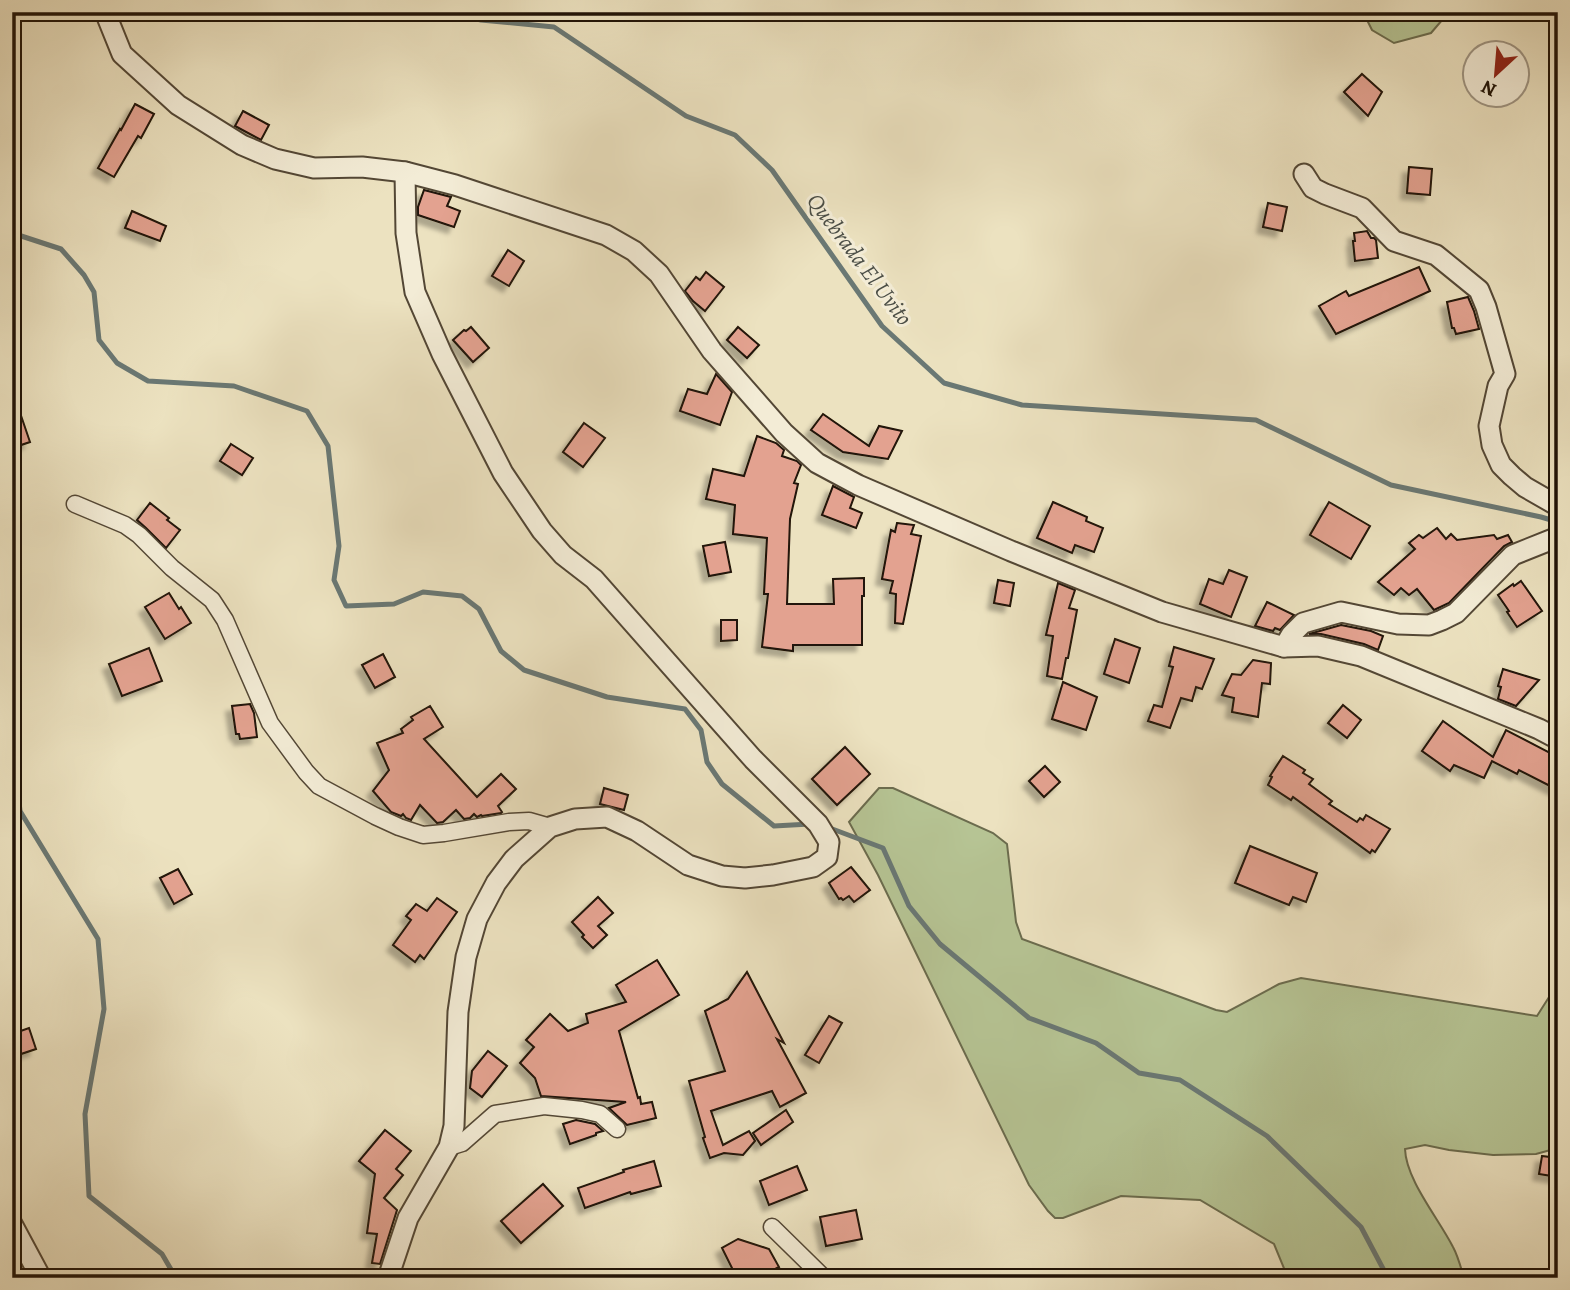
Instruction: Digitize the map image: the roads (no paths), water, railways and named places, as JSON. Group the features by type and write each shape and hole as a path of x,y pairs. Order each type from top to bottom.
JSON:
{"street":[{"path":"105,12 122,54 178,105 242,145 275,159 314,168 362,167 405,172 455,185 606,234 634,251 659,274 712,351 784,433 817,463 858,485 1162,612 1284,648 1318,646 1361,656 1558,739"},
{"path":"388,1278 408,1218 449,1147 454,1126 458,1012 466,957 477,919 495,883 514,859 550,827 575,818 607,817 637,831 688,865 722,876 773,876 813,867 827,857 829,842 818,824 753,759 594,579 563,555 542,531 503,473 442,354 415,292 406,233 405,172"},
{"path":"1304,174 1313,188 1362,208 1394,241 1436,255 1479,290 1505,374 1498,386 1489,426 1492,444 1501,465 1512,476 1525,487 1558,506"},
{"path":"75,504 139,535 212,600 225,620 270,723 319,786 399,827 423,835 509,822 529,821 550,827"},
{"path":"1284,648 1291,635 1303,624 1341,612 1398,624 1429,625 1442,620 1456,613 1513,555 1558,537"},
{"path":"449,1147 462,1143 495,1114 544,1106 600,1114 617,1129"},
{"path":"12,1224 41,1278"},
{"path":"772,1227 824,1278"}],"waterway":[{"name":"Quebrada El Uvito","path":"449,12 481,20 554,27 686,116 735,135 772,170 882,326 944,383 1022,405 1256,420 1391,485 1558,522"},
{"path":"12,233 61,249 84,275 94,292 99,340 117,363 148,381 234,386 307,411 328,446 339,546 334,580 346,606 394,604 423,592 462,596 479,609 501,651 524,670 607,697 685,709 701,730 707,762 722,784 774,826 810,824"},
{"path":"12,752 20,811 98,939 104,1009 85,1114 89,1196 162,1254 176,1278"},
{"path":"827,827 883,848 909,906 940,944 1029,1018 1096,1043 1139,1073 1180,1080 1267,1136 1361,1227 1388,1278"}]}
